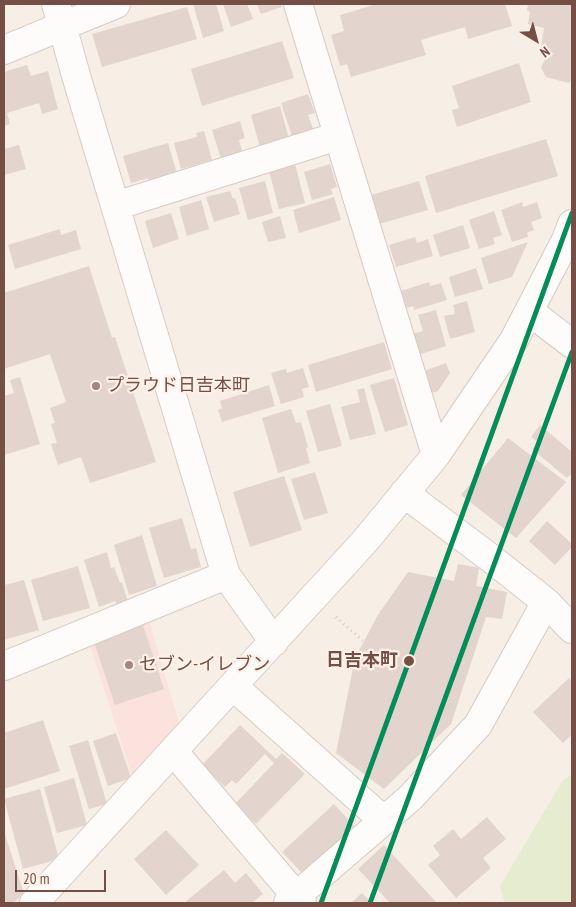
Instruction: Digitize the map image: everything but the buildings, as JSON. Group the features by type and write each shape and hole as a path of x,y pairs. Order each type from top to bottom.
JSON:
{"street":[{"path":"4,50 59,14 116,4"},
{"path":"298,4 436,455"},
{"path":"59,14 226,575 274,642"},
{"path":"115,206 338,136"},
{"path":"34,903 365,541 436,455 514,340 572,224"},
{"path":"529,312 572,344"},
{"path":"404,493 546,602 572,629"},
{"path":"4,666 226,575"},
{"path":"173,751 296,901 383,820 410,798 478,725 546,602"},
{"path":"233,686 383,820"}],"path":[{"path":"331,613 364,642"}],"shaded area":[{"path":"148,617 180,726 133,779 88,640"}],"green space":[{"path":"572,775 572,903 505,903 500,886 563,780"}],"transit line":[{"path":"321,903 572,213"},
{"path":"370,903 572,352"}],"place":[{"name":"プラウド日吉本町","path":"96,386"},
{"name":"日吉本町","path":"409,661"},
{"name":"セブン-イレブン","path":"129,665"}]}
